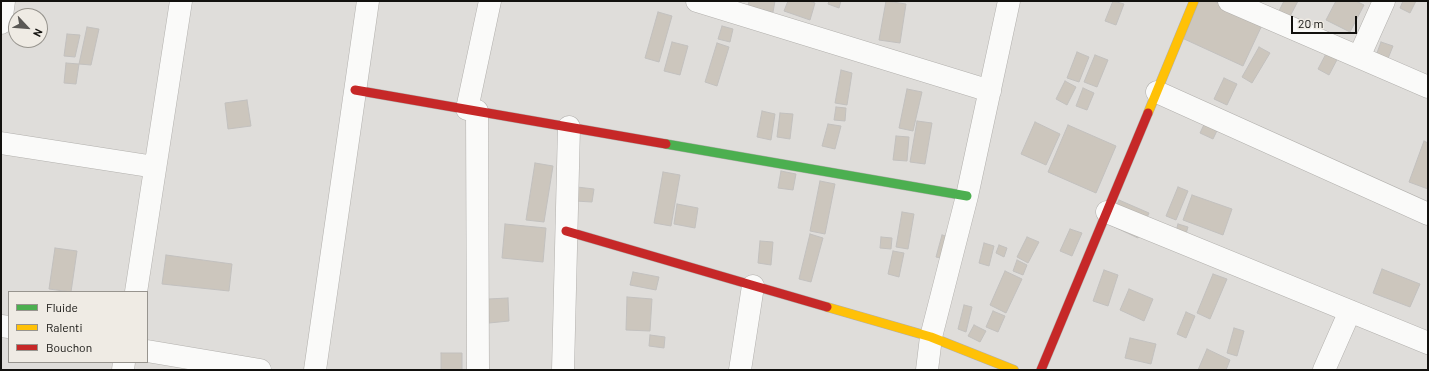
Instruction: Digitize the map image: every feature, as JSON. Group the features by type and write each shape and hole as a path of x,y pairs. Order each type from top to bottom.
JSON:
{"street":[{"path":"1,23 4,1"},
{"path":"136,291 180,1"},
{"path":"315,370 368,1"},
{"path":"478,370 472,110 490,1"},
{"path":"697,1 990,91"},
{"path":"927,370 931,338 967,196 1009,1"},
{"path":"1041,370 1194,1"},
{"path":"1228,1 1428,86"},
{"path":"1359,57 1384,1"},
{"path":"355,90 967,196"},
{"path":"1157,92 1428,214"},
{"path":"563,370 568,127"},
{"path":"1,143 155,167"},
{"path":"1107,212 1428,343"},
{"path":"566,231 931,338 1014,370"},
{"path":"740,370 752,286"},
{"path":"1324,370 1350,311"},
{"path":"148,350 260,370"}],"building":[{"path":"749,1 775,1 773,12 748,7"},
{"path":"788,1 809,1 815,3 810,20 784,11"},
{"path":"829,1 841,1 839,8 828,4"},
{"path":"886,1 906,4 900,43 879,40"},
{"path":"1113,1 1124,4 1116,25 1105,21"},
{"path":"1199,1 1214,1 1263,23 1243,66 1182,38"},
{"path":"1284,1 1298,1 1285,26 1274,21"},
{"path":"1336,1 1356,1 1364,5 1350,32 1326,20"},
{"path":"1403,1 1416,1 1410,13 1400,8"},
{"path":"658,12 672,16 659,62 645,58"},
{"path":"722,26 733,29 730,42 718,39"},
{"path":"87,27 99,29 91,65 79,64"},
{"path":"67,34 80,35 75,57 64,56"},
{"path":"672,42 688,46 680,75 664,71"},
{"path":"1381,42 1393,46 1385,66 1374,61"},
{"path":"717,43 729,47 717,86 705,82"},
{"path":"1259,47 1270,53 1252,83 1242,77"},
{"path":"1329,48 1340,54 1329,75 1318,69"},
{"path":"1077,52 1089,57 1079,82 1067,78"},
{"path":"1095,55 1108,60 1097,87 1084,82"},
{"path":"66,63 79,64 76,84 64,83"},
{"path":"841,70 852,73 847,105 835,103"},
{"path":"1224,78 1237,84 1227,105 1214,99"},
{"path":"1065,81 1076,87 1067,105 1056,99"},
{"path":"1083,88 1094,93 1087,110 1076,106"},
{"path":"907,89 922,92 913,131 899,128"},
{"path":"247,100 251,126 228,129 225,103"},
{"path":"836,107 846,108 845,121 834,120"},
{"path":"762,111 775,114 771,140 757,137"},
{"path":"1210,112 1223,118 1213,139 1200,133"},
{"path":"780,113 793,114 790,139 777,137"},
{"path":"917,121 932,123 925,164 910,162"},
{"path":"1035,122 1060,134 1046,165 1021,154"},
{"path":"828,124 841,126 835,149 822,146"},
{"path":"1068,125 1116,146 1096,193 1048,172"},
{"path":"896,136 909,137 907,161 893,160"},
{"path":"1424,141 1428,143 1428,189 1409,182"},
{"path":"535,163 553,166 544,222 526,220"},
{"path":"781,171 796,174 793,190 778,188"},
{"path":"663,172 680,175 671,226 654,223"},
{"path":"820,181 835,184 825,234 810,231"},
{"path":"577,187 594,189 592,202 575,201"},
{"path":"1178,187 1188,191 1176,220 1166,216"},
{"path":"1192,195 1232,209 1223,235 1183,220"},
{"path":"1119,200 1149,213 1138,238 1108,224"},
{"path":"677,204 698,208 695,228 674,224"},
{"path":"902,212 914,214 908,249 896,247"},
{"path":"505,224 546,228 543,262 502,258"},
{"path":"1178,224 1188,227 1185,237 1175,234"},
{"path":"1070,229 1082,233 1072,256 1060,251"},
{"path":"810,234 823,238 811,282 799,279"},
{"path":"942,235 954,238 949,260 936,257"},
{"path":"881,237 892,238 891,249 880,248"},
{"path":"1027,237 1039,242 1028,263 1017,257"},
{"path":"760,241 773,242 771,265 758,263"},
{"path":"984,243 994,246 989,266 979,263"},
{"path":"999,245 1007,248 1004,257 996,253"},
{"path":"55,248 77,251 71,291 49,289"},
{"path":"893,251 904,253 899,277 888,274"},
{"path":"166,255 232,264 229,291 162,284"},
{"path":"1017,260 1027,265 1023,275 1013,271"},
{"path":"1382,269 1420,284 1410,307 1373,293"},
{"path":"1104,270 1118,275 1108,306 1093,301"},
{"path":"1005,271 1022,279 1006,313 990,305"},
{"path":"633,272 659,277 656,290 630,285"},
{"path":"1213,274 1227,279 1210,319 1197,313"},
{"path":"1129,289 1153,299 1144,321 1120,310"},
{"path":"627,297 652,299 650,331 626,330"},
{"path":"508,298 509,321 489,323 488,299"},
{"path":"964,305 972,307 966,332 958,329"},
{"path":"993,311 1005,316 998,332 986,327"},
{"path":"1186,312 1195,316 1186,338 1177,334"},
{"path":"974,325 986,331 980,342 968,336"},
{"path":"1234,328 1244,331 1237,356 1227,353"},
{"path":"650,335 665,337 664,348 649,346"},
{"path":"1130,338 1156,344 1151,364 1125,358"},
{"path":"1207,349 1230,360 1226,370 1198,370"},
{"path":"441,353 462,353 462,370 441,370"}],"traffic: fast":[{"path":"666,144 967,196"}],"traffic: slow":[{"path":"1148,113 1194,1"},
{"path":"827,307 931,337 1014,370"}],"traffic: jam":[{"path":"355,90 666,144"},
{"path":"1041,370 1148,113"},
{"path":"566,231 827,307"}]}
